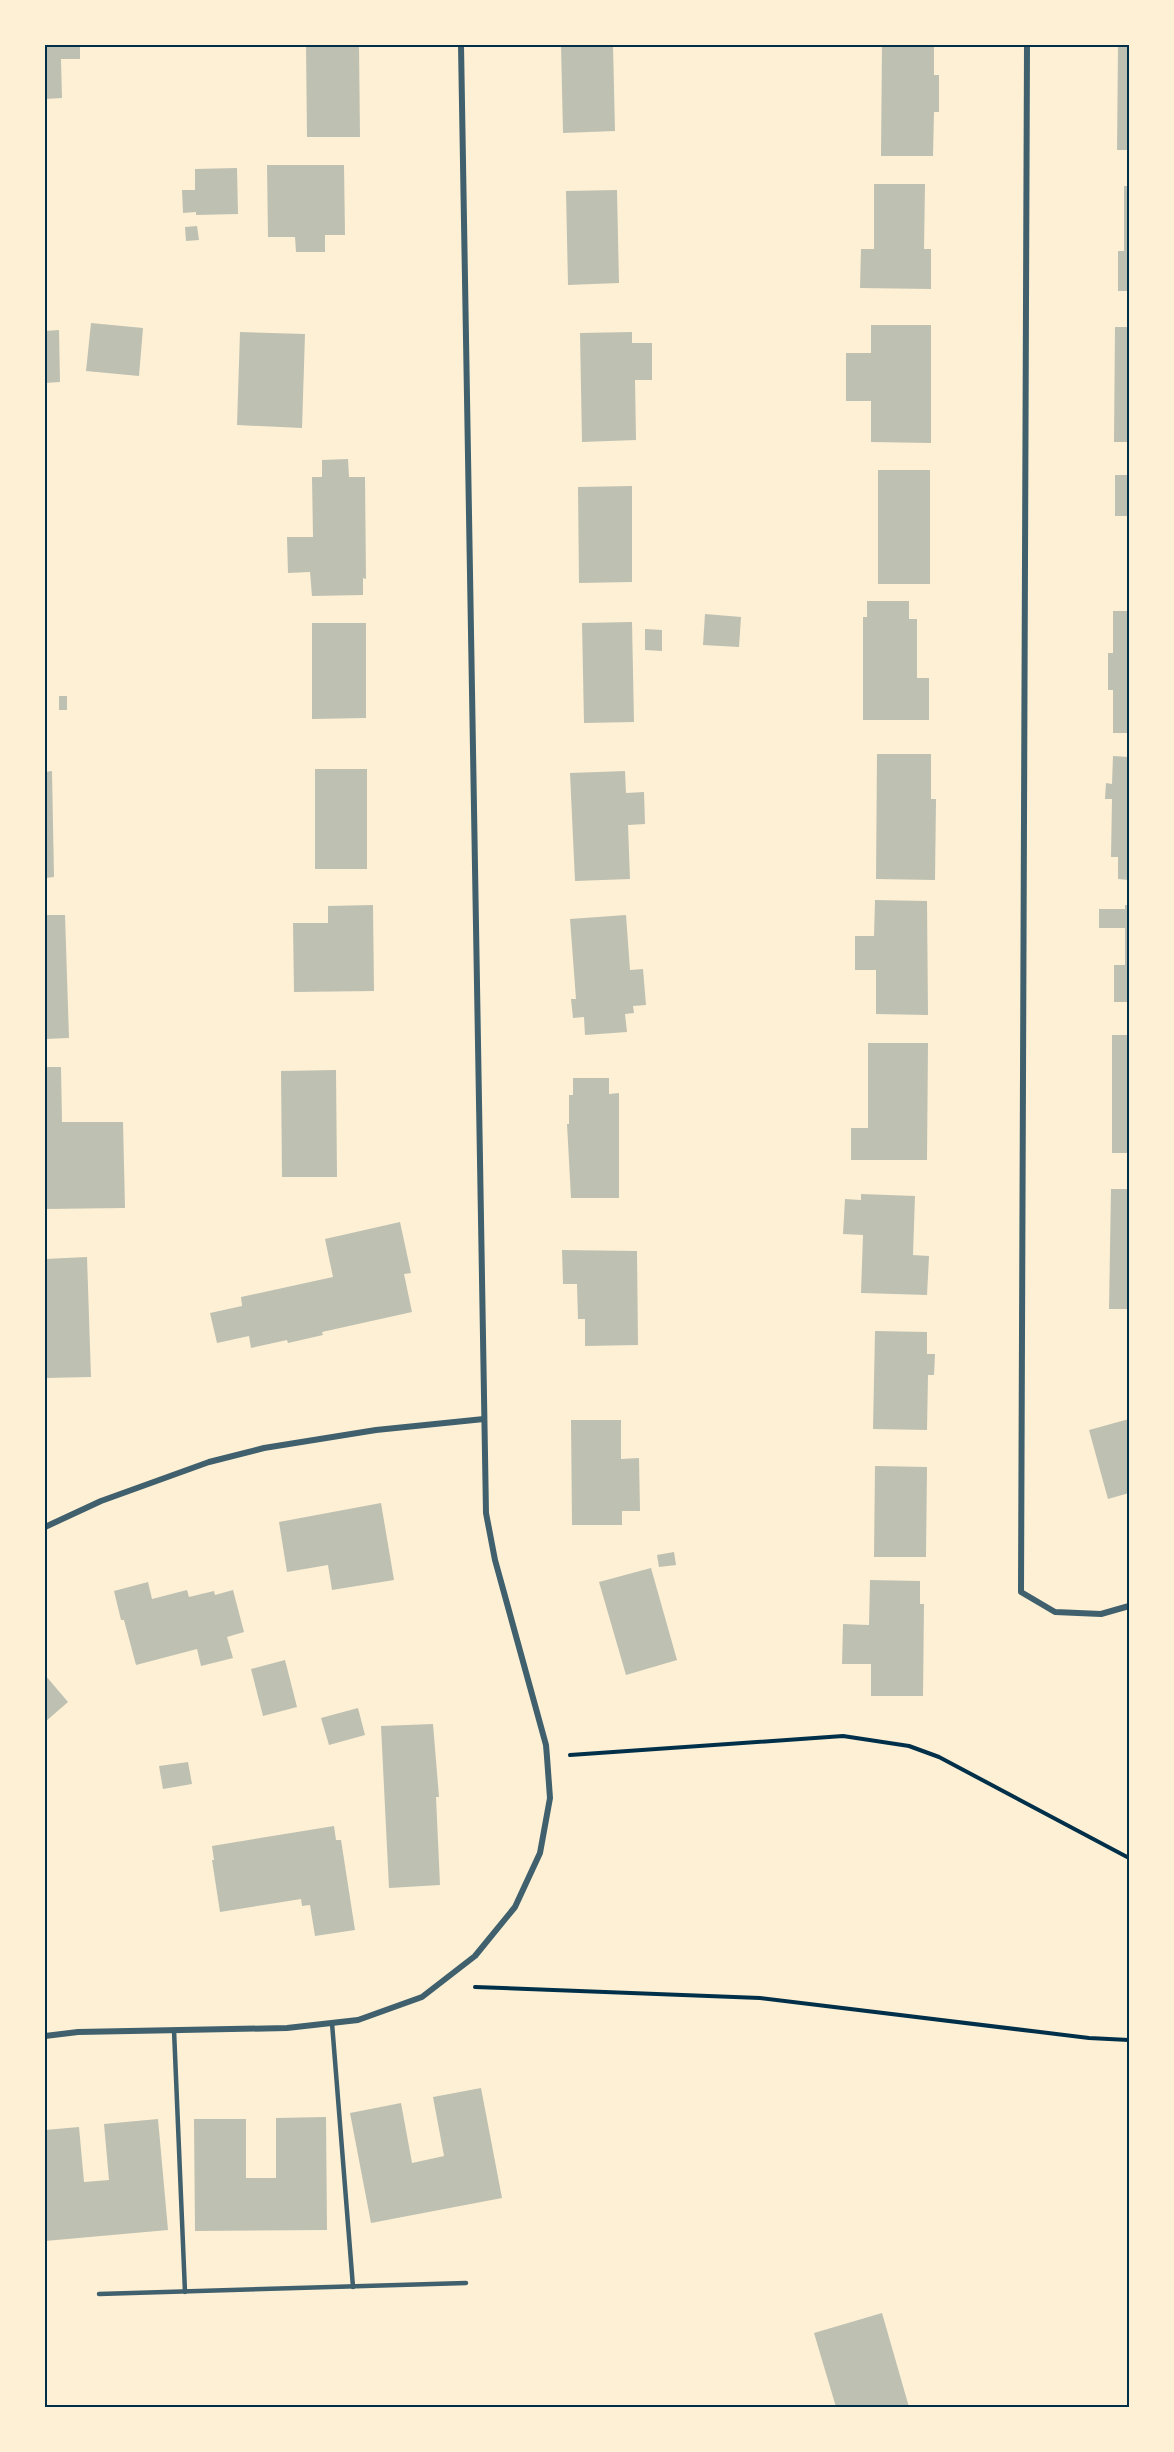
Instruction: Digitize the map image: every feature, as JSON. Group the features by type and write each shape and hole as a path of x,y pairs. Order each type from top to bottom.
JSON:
{"street":[{"path":"45,2036 78,2032 287,2028 358,2020 422,1997 475,1956 515,1907 540,1853 550,1798 546,1745 495,1560 486,1513 461,45"},
{"path":"1028,45 1021,1592 1055,1612 1101,1614 1129,1606"},
{"path":"45,1527 112,1497 209,1462 264,1448 376,1430 484,1419"}],"lane":[{"path":"332,2023 354,2287"},
{"path":"174,2030 185,2292"},
{"path":"99,2294 466,2283"}],"path":[{"path":"547,1756 843,1736 909,1746 939,1757 1129,1858"},
{"path":"436,1986 760,1998 1089,2038 1129,2040"}],"building":[{"path":"45,45 80,45 80,59 61,59 62,98 45,99"},
{"path":"306,45 359,45 360,137 307,137"},
{"path":"561,45 613,45 615,131 563,133"},
{"path":"882,45 934,45 934,75 939,75 939,112 934,112 933,156 881,156"},
{"path":"1118,45 1129,45 1129,150 1117,150"},
{"path":"267,165 344,165 345,235 325,235 325,252 296,252 295,237 268,237"},
{"path":"237,168 238,214 183,213 182,190 195,190 195,169"},
{"path":"874,184 925,184 924,249 931,249 931,289 860,288 861,249 874,249"},
{"path":"1124,186 1129,186 1129,291 1118,291 1118,251 1124,251"},
{"path":"617,190 619,283 568,285 566,191"},
{"path":"197,226 199,240 186,241 185,227"},
{"path":"91,323 143,328 139,376 86,371"},
{"path":"871,325 931,325 931,443 871,442 871,401 846,401 846,353 871,353"},
{"path":"1115,327 1129,327 1129,442 1114,442"},
{"path":"59,330 60,382 45,383 45,331"},
{"path":"240,332 305,334 302,428 237,425"},
{"path":"632,332 632,343 652,343 652,380 635,380 636,440 582,442 580,333"},
{"path":"348,459 349,477 365,477 366,579 363,578 363,595 312,596 310,572 288,573 287,537 313,537 312,477 322,477 322,460"},
{"path":"878,470 930,470 930,584 878,584"},
{"path":"1115,475 1129,475 1129,516 1115,516"},
{"path":"632,486 632,582 579,583 578,487"},
{"path":"45,533 47,533 47,579 45,579"},
{"path":"867,601 909,601 909,619 917,619 917,678 929,678 929,720 863,720 863,617 867,617"},
{"path":"1113,611 1129,611 1129,733 1113,733 1113,690 1108,690 1108,653 1113,653"},
{"path":"705,614 741,617 739,647 703,645"},
{"path":"632,622 634,722 584,723 582,623"},
{"path":"312,623 366,623 366,718 312,719"},
{"path":"645,629 662,630 662,651 645,650"},
{"path":"59,696 67,696 67,710 59,710"},
{"path":"877,754 931,754 931,799 936,799 935,880 876,879"},
{"path":"1113,756 1129,757 1129,880 1118,879 1118,857 1111,857 1112,799 1105,799 1106,783 1112,784"},
{"path":"315,769 367,769 367,869 315,869"},
{"path":"52,771 54,877 45,878 45,772"},
{"path":"625,771 626,793 644,792 645,824 628,825 630,879 575,881 570,773"},
{"path":"875,900 927,901 928,1015 876,1014 876,970 855,970 855,936 874,936"},
{"path":"373,905 374,991 294,992 293,923 328,923 328,906"},
{"path":"1125,905 1129,905 1129,1002 1114,1002 1114,965 1125,965 1125,928 1099,928 1099,909 1125,909"},
{"path":"45,915 65,915 69,1038 45,1039"},
{"path":"626,915 630,970 643,969 646,1005 633,1006 634,1013 625,1014 627,1032 585,1035 584,1017 573,1018 571,999 576,999 570,919"},
{"path":"1112,1035 1129,1035 1129,1153 1112,1153"},
{"path":"868,1043 928,1043 927,1160 851,1160 851,1128 868,1128"},
{"path":"45,1067 61,1067 62,1122 123,1122 125,1208 45,1209"},
{"path":"336,1070 337,1177 282,1177 281,1071"},
{"path":"573,1078 609,1078 609,1094 619,1093 619,1198 571,1198 567,1124 569,1124 569,1095 573,1095"},
{"path":"1111,1189 1129,1189 1129,1309 1109,1309"},
{"path":"861,1194 915,1196 913,1255 929,1256 927,1295 861,1293 863,1235 843,1234 845,1199 861,1200"},
{"path":"400,1222 411,1273 404,1274 412,1312 322,1332 323,1335 288,1343 287,1340 251,1348 249,1336 217,1343 210,1313 242,1306 241,1297 333,1277 325,1239"},
{"path":"562,1250 637,1251 638,1345 585,1346 585,1319 578,1319 577,1284 563,1284"},
{"path":"87,1257 91,1377 45,1378 45,1259"},
{"path":"875,1331 927,1332 927,1354 935,1354 934,1375 928,1375 927,1430 873,1429"},
{"path":"1129,1419 1129,1493 1108,1499 1089,1430"},
{"path":"571,1420 621,1420 621,1459 639,1458 640,1511 622,1511 622,1525 572,1525"},
{"path":"875,1466 927,1467 926,1557 874,1557"},
{"path":"381,1503 394,1580 332,1590 328,1565 287,1572 279,1522"},
{"path":"674,1552 676,1565 659,1567 657,1555"},
{"path":"651,1568 677,1660 626,1675 599,1582"},
{"path":"870,1580 920,1581 920,1604 924,1604 923,1696 871,1696 871,1664 842,1664 843,1624 869,1625"},
{"path":"148,1582 152,1599 187,1590 189,1597 214,1591 215,1595 233,1590 244,1632 227,1637 233,1658 201,1666 197,1649 136,1665 114,1591"},
{"path":"285,1660 297,1707 263,1716 251,1669"},
{"path":"45,1675 68,1702 45,1722"},
{"path":"358,1708 365,1735 329,1745 321,1718"},
{"path":"433,1724 439,1797 436,1797 440,1885 389,1888 381,1726"},
{"path":"188,1762 192,1784 163,1789 159,1766"},
{"path":"334,1826 336,1840 341,1840 355,1930 315,1936 310,1905 302,1906 301,1899 220,1912 212,1846"},
{"path":"481,2088 502,2198 371,2223 350,2113 401,2103 412,2163 444,2156 433,2097"},
{"path":"326,2117 327,2230 195,2231 194,2119 246,2119 246,2178 276,2178 276,2118"},
{"path":"158,2119 168,2230 45,2241 45,2130 79,2127 84,2182 109,2180 104,2124"},
{"path":"882,2313 909,2407 836,2407 814,2333"}]}
